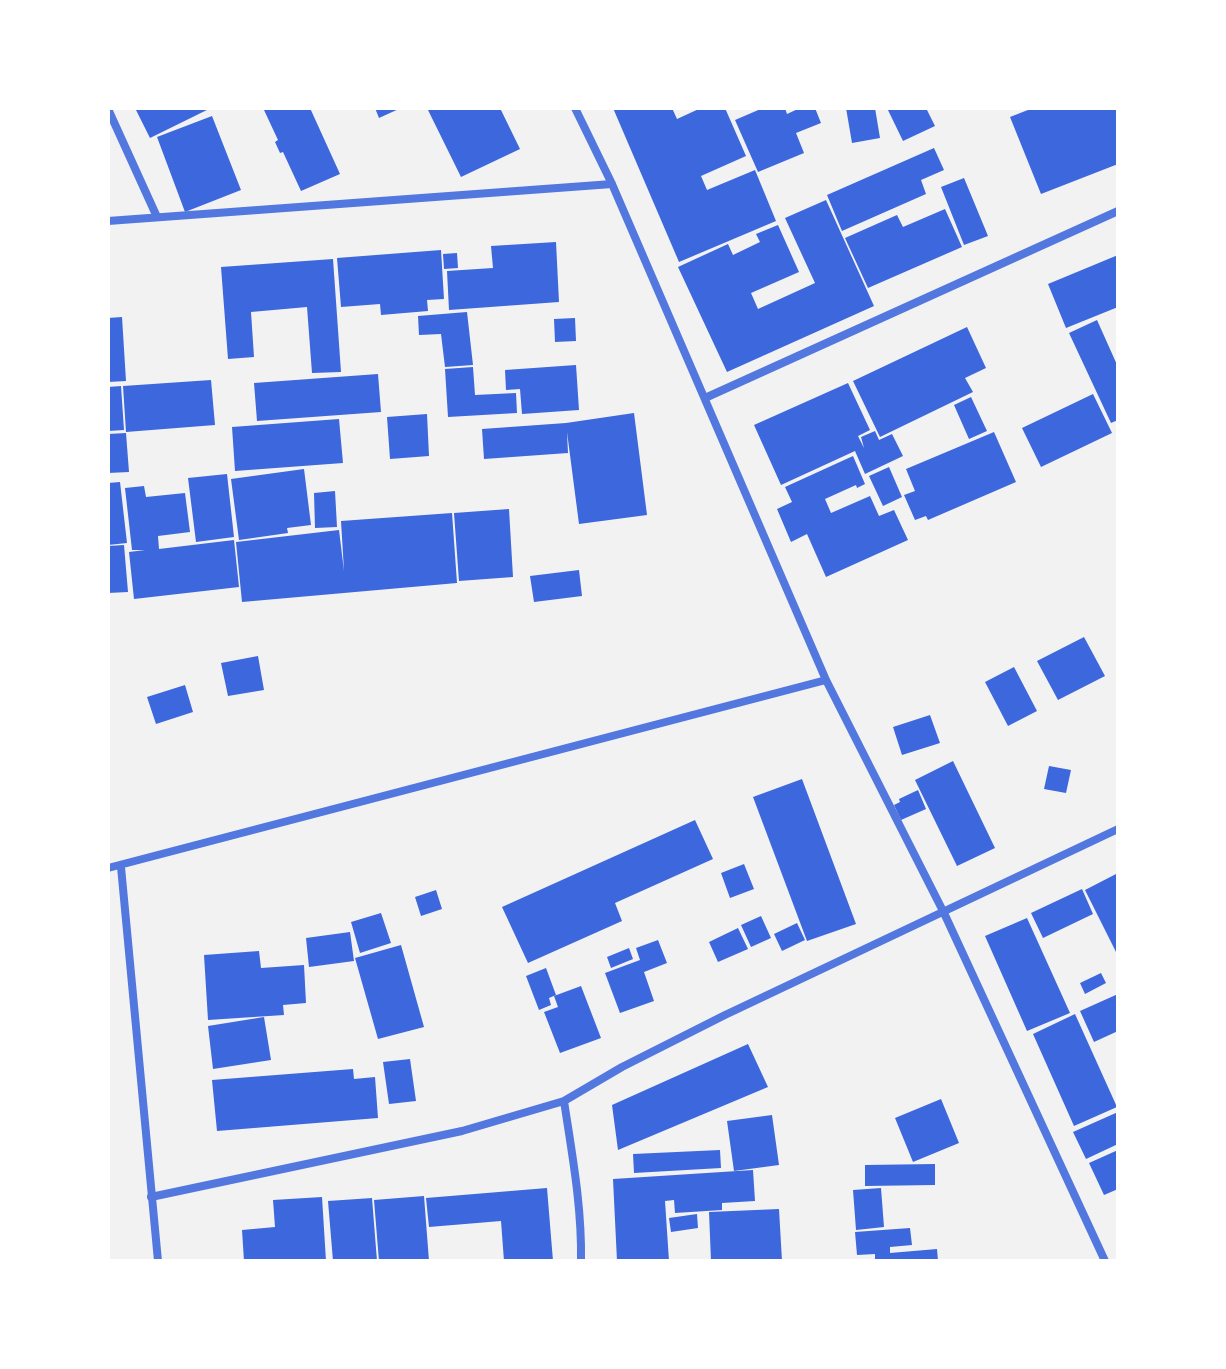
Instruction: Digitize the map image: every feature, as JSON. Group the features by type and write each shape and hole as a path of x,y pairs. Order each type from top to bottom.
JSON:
{"street":[{"path":"575,108 612,184 826,680 944,913 1105,1261"},
{"path":"108,109 157,217"},
{"path":"108,221 612,184"},
{"path":"705,398 1118,211"},
{"path":"108,868 826,680"},
{"path":"151,1197 462,1131 564,1101 622,1067 725,1015 1118,829"},
{"path":"121,867 158,1261"},
{"path":"564,1101 578,1188 581,1261"}],"building":[{"path":"135,108 211,108 150,138"},
{"path":"310,108 340,174 301,191 275,142 278,140 264,110"},
{"path":"375,108 401,108 379,118"},
{"path":"500,108 520,149 461,177 428,110"},
{"path":"613,108 672,108 677,119 701,108 725,108 746,156 701,176 707,190 755,170 776,221 679,262"},
{"path":"763,108 785,108 787,114 800,108 815,108 821,123 796,133 804,153 758,172 735,120"},
{"path":"846,108 875,108 880,138 852,143"},
{"path":"887,108 926,108 935,126 903,141"},
{"path":"1033,108 1118,108 1118,164 1041,194 1010,117"},
{"path":"212,116 241,190 185,212 157,137"},
{"path":"934,148 944,170 921,180 926,194 842,231 827,195"},
{"path":"964,178 988,236 964,245 941,187"},
{"path":"826,200 874,306 727,372 678,267 728,244 733,255 760,242 756,234 778,225 799,272 751,293 758,309 815,283 785,218"},
{"path":"945,209 962,247 868,288 845,238 897,215 903,227"},
{"path":"556,242 559,302 449,310 447,271 493,268 491,246"},
{"path":"441,250 444,299 427,300 428,311 381,315 380,304 341,307 337,258"},
{"path":"457,253 458,268 444,269 443,254"},
{"path":"1118,255 1118,307 1066,328 1048,284"},
{"path":"333,259 341,372 312,373 307,307 251,312 254,357 228,359 221,267"},
{"path":"467,312 473,365 445,367 441,334 419,335 418,316"},
{"path":"122,317 126,381 108,382 108,318"},
{"path":"575,318 576,341 555,342 554,319"},
{"path":"1097,320 1118,367 1118,420 1111,423 1069,333"},
{"path":"967,327 986,368 965,378 973,392 880,437 853,381"},
{"path":"576,365 579,410 522,414 520,389 506,390 505,370"},
{"path":"473,367 475,395 516,393 517,413 448,417 445,369"},
{"path":"378,374 381,412 257,421 254,383"},
{"path":"211,380 215,425 126,432 123,386"},
{"path":"848,383 870,430 858,436 864,448 861,437 875,431 879,440 892,434 903,456 865,474 855,451 781,485 754,425"},
{"path":"121,386 124,430 108,431 108,387"},
{"path":"1093,394 1112,433 1041,467 1022,428"},
{"path":"971,397 987,431 969,439 954,405"},
{"path":"634,413 647,515 579,524 567,432 568,453 484,459 482,429 566,423"},
{"path":"427,414 429,456 390,459 387,417"},
{"path":"339,419 343,463 235,471 232,427"},
{"path":"994,432 1016,482 928,520 926,516 915,520 904,495 915,491 906,469"},
{"path":"126,433 129,472 108,473 108,434"},
{"path":"853,456 865,484 825,499 831,513 870,496 879,516 894,510 908,540 826,577 807,534 791,542 777,509 792,502 785,487"},
{"path":"889,467 902,497 883,506 869,476"},
{"path":"304,469 311,525 287,528 288,533 239,540 231,479"},
{"path":"227,474 234,537 196,542 188,478"},
{"path":"120,482 127,543 108,545 108,483"},
{"path":"144,486 146,497 185,493 190,532 158,536 159,549 234,540 239,587 134,599 129,552 145,550 132,550 125,488"},
{"path":"335,491 337,527 315,528 314,493"},
{"path":"509,509 513,577 459,581 454,513"},
{"path":"452,513 457,583 242,602 236,542 339,530 344,571 341,521"},
{"path":"124,545 128,592 108,593 108,546"},
{"path":"579,570 582,596 534,602 530,576"},
{"path":"1084,637 1105,676 1058,700 1037,661"},
{"path":"258,656 264,690 228,696 221,663"},
{"path":"1014,667 1037,711 1008,726 985,682"},
{"path":"185,685 193,712 156,724 147,697"},
{"path":"930,715 940,743 902,755 893,727"},
{"path":"953,761 995,848 957,866 915,780"},
{"path":"1049,766 1071,770 1066,793 1044,789"},
{"path":"802,779 856,924 807,941 753,797"},
{"path":"918,790 926,809 901,820 894,805 900,802 899,799"},
{"path":"695,820 713,859 615,903 622,921 528,963 502,907"},
{"path":"744,864 754,889 730,898 721,873"},
{"path":"1118,873 1118,956 1085,890"},
{"path":"1082,889 1093,914 1043,938 1031,913"},
{"path":"436,890 442,909 421,916 415,897"},
{"path":"381,913 391,943 360,953 351,922"},
{"path":"761,916 771,938 751,947 741,925"},
{"path":"1027,918 1070,1013 1027,1031 985,936"},
{"path":"797,923 805,940 782,951 774,934"},
{"path":"738,928 748,949 718,962 709,942"},
{"path":"350,932 354,961 309,967 306,938"},
{"path":"658,940 667,963 644,972 654,1001 620,1013 605,973 640,960 636,948"},
{"path":"401,945 424,1027 378,1039 355,958"},
{"path":"629,948 633,959 611,968 607,957"},
{"path":"259,951 261,968 304,965 306,1003 283,1005 284,1015 208,1020 204,955"},
{"path":"546,968 556,995 549,998 551,1005 539,1010 526,976"},
{"path":"1101,973 1106,983 1085,994 1080,983"},
{"path":"581,986 601,1038 560,1053 544,1012 558,1007 554,996"},
{"path":"1118,994 1118,1031 1094,1042 1080,1011"},
{"path":"1075,1014 1117,1107 1074,1126 1033,1034"},
{"path":"264,1017 271,1060 213,1069 208,1026"},
{"path":"748,1044 768,1087 618,1150 612,1105"},
{"path":"410,1059 416,1101 389,1104 383,1062"},
{"path":"353,1069 354,1079 375,1077 378,1118 217,1131 212,1080"},
{"path":"941,1099 959,1143 913,1162 895,1118"},
{"path":"1118,1112 1118,1144 1086,1159 1073,1132"},
{"path":"772,1115 779,1165 734,1171 727,1121"},
{"path":"720,1150 721,1168 634,1173 633,1154"},
{"path":"1118,1150 1118,1189 1104,1195 1089,1163"},
{"path":"935,1164 935,1185 865,1186 865,1165"},
{"path":"753,1170 755,1201 722,1203 722,1210 675,1213 674,1200 665,1201 669,1261 617,1261 613,1179"},
{"path":"547,1188 553,1261 504,1261 501,1221 429,1227 426,1198"},
{"path":"881,1188 884,1227 856,1230 853,1190"},
{"path":"424,1196 429,1261 379,1261 374,1200"},
{"path":"322,1197 326,1261 244,1261 242,1230 275,1227 273,1200"},
{"path":"372,1198 377,1261 333,1261 328,1201"},
{"path":"779,1209 782,1261 711,1261 709,1212"},
{"path":"697,1214 698,1228 671,1232 669,1218"},
{"path":"910,1228 912,1245 890,1247 890,1253 937,1249 938,1261 875,1261 875,1254 857,1255 855,1232"}]}
